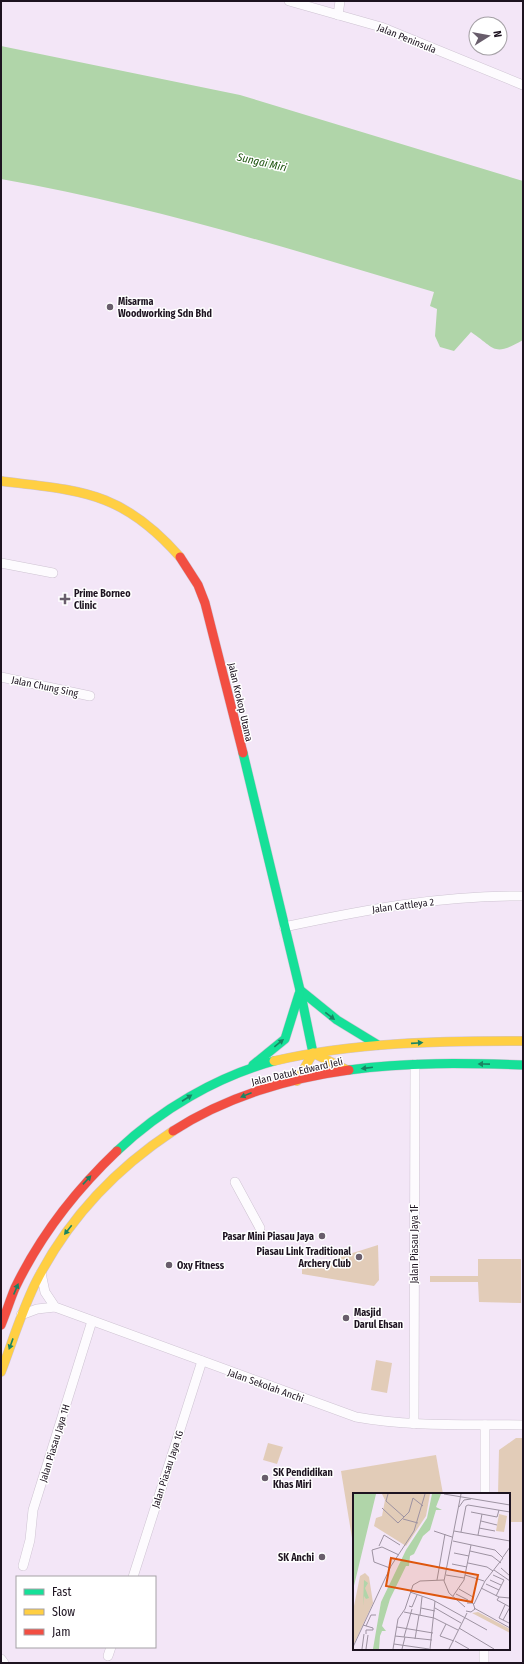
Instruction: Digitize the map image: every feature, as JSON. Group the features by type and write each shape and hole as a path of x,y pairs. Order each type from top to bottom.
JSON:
{"street":[{"name":"Jalan Peninsula","path":"289,1 320,5 338,14 381,27 523,85"},
{"path":"338,14 340,1"},
{"name":"Jalan Krokop Utama","path":"1,481 50,486 96,496 135,516 168,544 182,560 198,584 207,610 300,990 313,1053"},
{"path":"1,563 53,573"},
{"name":"Jalan Chung Sing","path":"1,677 90,696"},
{"name":"Jalan Cattleya 2","path":"284,927 382,907 474,897 523,896"},
{"path":"249,1068 285,1039 292,1021 300,990 338,1023 354,1034 378,1045"},
{"name":"Jalan Datuk Edward Jeli","path":"1,1325 18,1283 54,1222 80,1187 110,1156 151,1122 192,1095 249,1068 313,1053 378,1045 440,1042 523,1041"},
{"path":"297,1081 313,1053 347,1070"},
{"name":"Jalan Datuk Edward Jeli","path":"1,1372 22,1315 41,1273 60,1242 103,1186 131,1159 163,1135 212,1108 260,1090 347,1070 415,1064 523,1065"},
{"name":"Jalan Piasau Jaya 1F","path":"414,1424 415,1064"},
{"path":"235,1182 260,1228"},
{"path":"22,1315 37,1309 55,1307 45,1292 41,1273"},
{"name":"Jalan Sekolah Anchi","path":"55,1307 356,1417 387,1423 523,1425"},
{"name":"Jalan Piasau Jaya 1H","path":"23,1566 30,1540 33,1510 92,1321"},
{"name":"Jalan Piasau Jaya 1G","path":"133,1576 202,1361"},
{"path":"485,1425 485,1493"},
{"path":"484,1650 484,1663"},
{"path":"1,1659 4,1663"}],"shaded area":[{"name":"Piasau Link Traditional Archery Club","path":"378,1245 379,1280 374,1286 302,1274 302,1269"},
{"path":"478,1259 521,1259 521,1303 479,1302 478,1282 430,1282 430,1276 478,1276"},
{"path":"376,1360 392,1363 387,1393 371,1390"},
{"path":"516,1438 523,1438 523,1522 510,1522 510,1493 498,1493 499,1450"},
{"path":"268,1443 283,1447 277,1464 263,1460"},
{"path":"436,1455 443,1493 353,1493 353,1544 341,1471"}],"water":[{"name":"Sungai Miri","path":"1,46 240,95 523,181 523,340 506,348 495,349 471,332 454,351 440,347 435,336 437,309 430,306 434,292 219,229 111,202 1,179"}],"traffic: fast":[{"path":"243,753 300,990 313,1053"},
{"path":"300,990 337,1020 378,1045"},
{"path":"253,1065 285,1039 299,994"},
{"path":"117,1151 152,1122 190,1097 231,1076 274,1061"},
{"path":"349,1070 371,1067 436,1064 523,1065"}],"traffic: slow":[{"path":"1,481 55,488 99,498 119,507 139,519 159,535 180,557"},
{"path":"274,1061 366,1046 460,1041 523,1041"},
{"path":"313,1053 347,1070"},
{"path":"297,1081 313,1053"},
{"path":"1,1372 35,1284 62,1239 77,1218 112,1180 131,1162 173,1131"}],"traffic: jam":[{"path":"180,557 198,585 205,603 243,753"},
{"path":"173,1131 214,1108 258,1091 304,1078 349,1070"},
{"path":"1,1325 15,1288 47,1232 73,1198 117,1151"}],"place":[{"name":"Misarma Woodworking Sdn Bhd","path":"110,307"},
{"name":"Prime Borneo Clinic","path":"65,599"},
{"name":"Pasar Mini Piasau Jaya","path":"322,1236"},
{"name":"Piasau Link Traditional Archery Club","path":"359,1257"},
{"name":"Oxy Fitness","path":"169,1265"},
{"name":"Masjid Darul Ehsan","path":"346,1318"},
{"name":"SK Pendidikan Khas Miri","path":"265,1478"},
{"name":"SK Anchi","path":"322,1557"}]}
